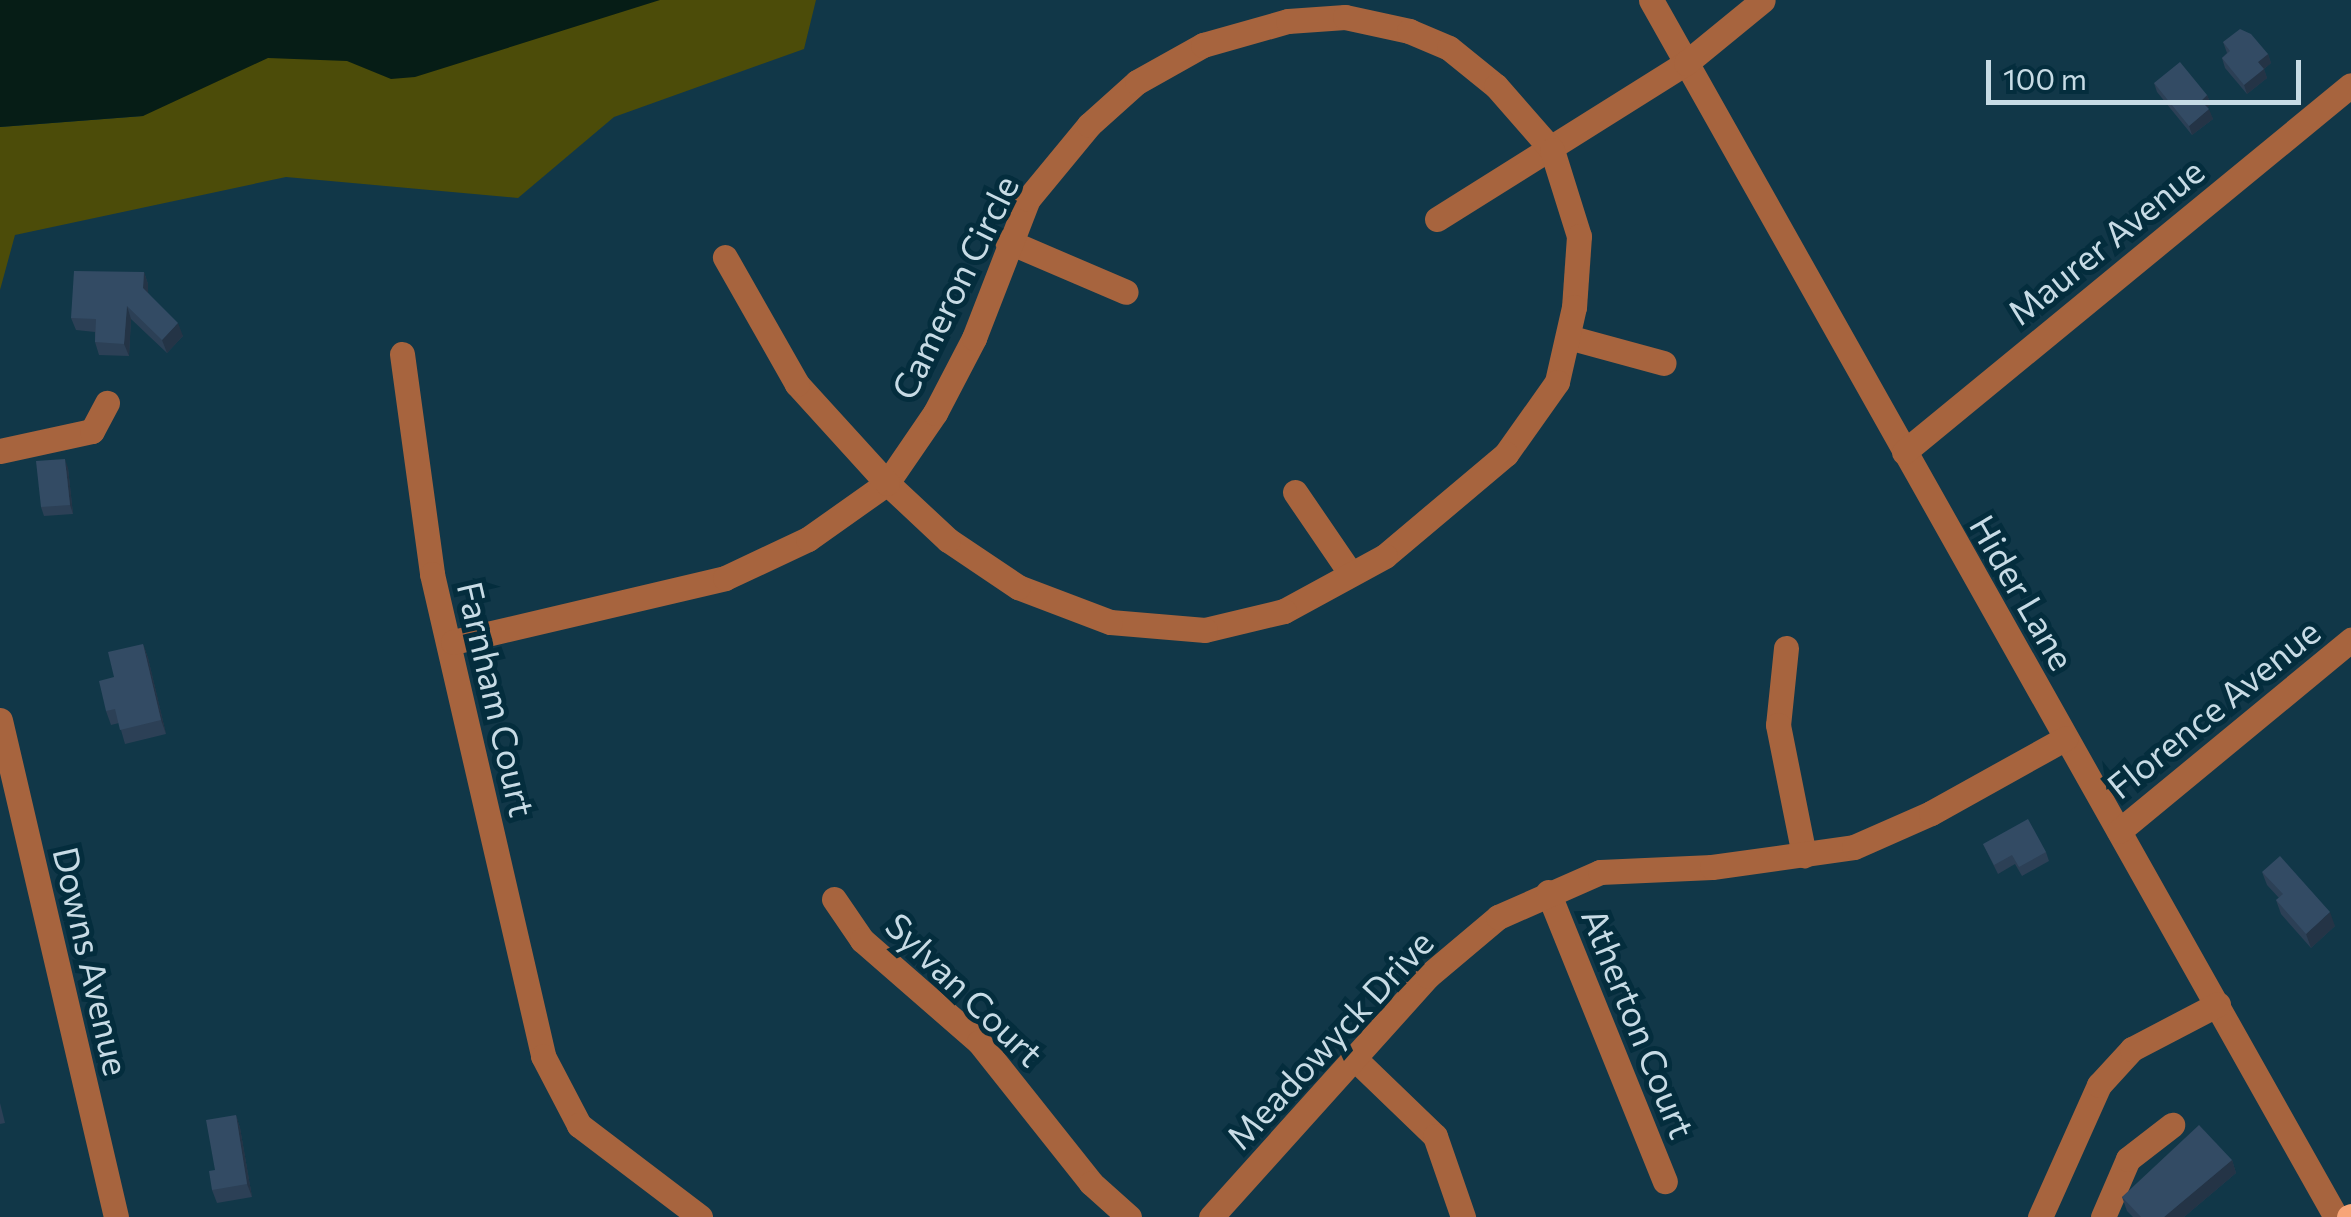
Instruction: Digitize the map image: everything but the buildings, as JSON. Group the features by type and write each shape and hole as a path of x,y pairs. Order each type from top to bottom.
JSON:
{"street":[{"name":"Hider Lane","path":"1651,0 2336,1217"},
{"path":"1436,220 1686,63 1764,0"},
{"name":"Cameron Circle","path":"453,642 725,578 808,539 887,484 974,338 1007,241 1040,184 1089,125 1137,82 1203,45 1288,22 1345,17 1409,30 1449,48 1496,86 1552,150 1579,236 1568,337 1557,382 1506,454 1385,556 1284,612 1204,630 1110,622 1018,586 948,540 887,484"},
{"name":"Maurer Avenue","path":"1904,452 2351,85"},
{"path":"1007,241 1126,292"},
{"path":"725,257 796,384 887,484"},
{"path":"1568,337 1664,363"},
{"name":"Farnham Court","path":"402,354 416,485 544,1056 579,1125 700,1217"},
{"path":"0,452 92,432 108,404"},
{"path":"1295,492 1352,574"},
{"name":"Florence Avenue","path":"2118,830 2351,640"},
{"path":"1786,648 1778,725 1804,856"},
{"name":"Downs Avenue","path":"0,720 116,1217"},
{"name":"Meadowyck Drive","path":"1211,1217 1442,964 1498,917 1600,872 1804,856 1854,847 1931,814 2066,738"},
{"name":"Atherton Court","path":"1548,892 1665,1181"},
{"name":"Sylvan Court","path":"834,899 862,940 979,1042 1091,1183 1128,1217"},
{"path":"2045,1216 2099,1085 2132,1049 2218,1004"},
{"path":"1354,1058 1434,1136 1463,1217"},
{"path":"2103,1217 2128,1159 2172,1125"}],"shaded area":[{"path":"0,0 660,0 415,77 391,79 347,61 268,58 143,116 0,127"},
{"path":"274,0 816,0 804,49 614,117 518,198 286,177 15,235 0,290 0,127 143,116"}]}
